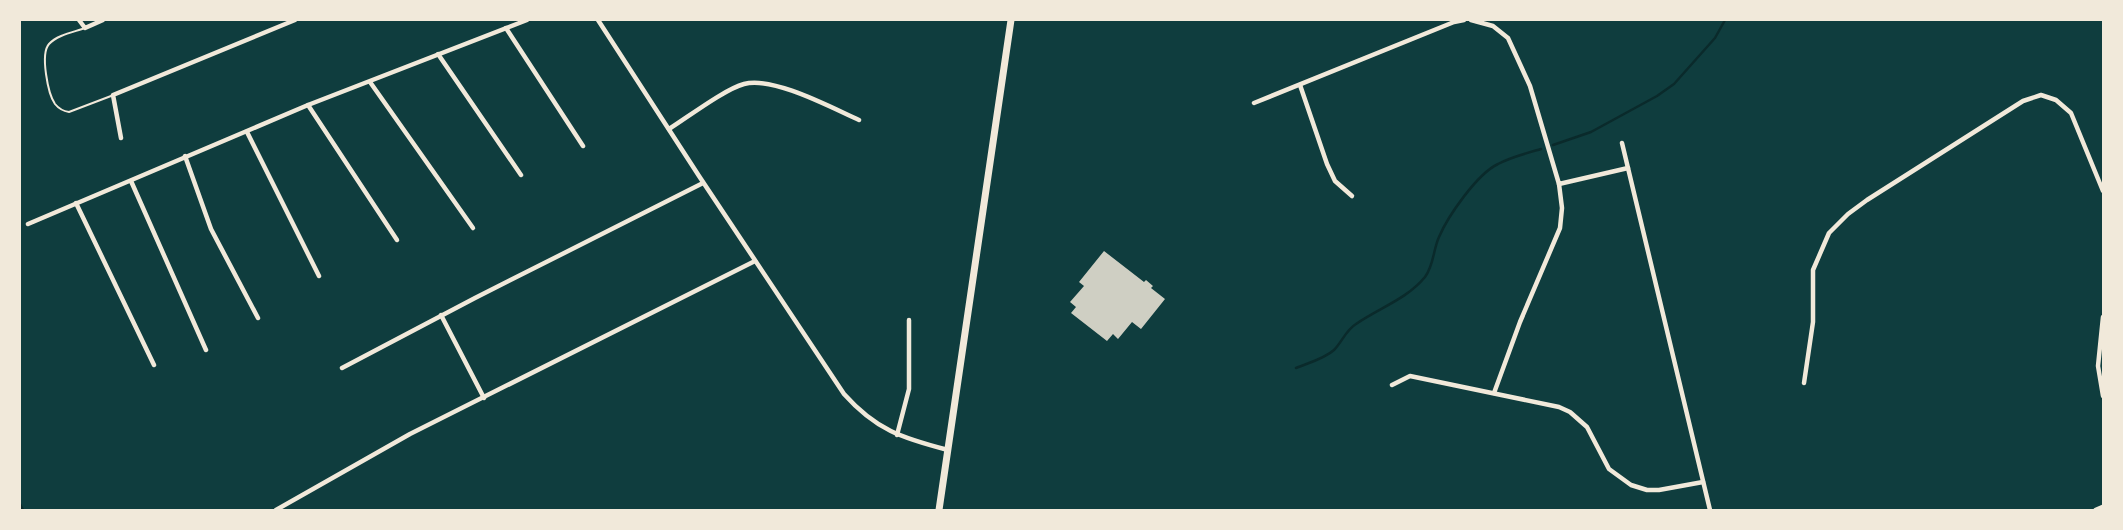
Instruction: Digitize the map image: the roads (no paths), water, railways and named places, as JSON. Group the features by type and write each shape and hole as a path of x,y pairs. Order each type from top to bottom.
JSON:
{"main road":[{"path":"939,510 1011,20"}],"street":[{"path":"79,20 85,28 103,20"},
{"path":"120,138 113,95 295,20"},
{"path":"28,224 132,181 185,156 438,54 528,20"},
{"path":"598,20 703,183 844,394 865,416 897,435 948,450"},
{"path":"1254,103 1454,22 1464,20"},
{"path":"1471,20 1493,26 1508,38 1530,86 1558,184 1562,208 1560,228 1520,322 1494,393"},
{"path":"506,28 583,146"},
{"path":"438,54 521,175"},
{"path":"370,82 473,228"},
{"path":"669,129 736,87 756,82 793,91 859,120"},
{"path":"1300,85 1327,164 1335,181 1352,196"},
{"path":"1804,384 1813,322 1812,270 1820,248 1829,233 1848,214 1907,173 2023,101 2041,95 2056,100 2071,114 2103,191"},
{"path":"308,106 397,240"},
{"path":"247,132 319,276"},
{"path":"1622,143 1710,510"},
{"path":"185,156 211,229 258,318"},
{"path":"1558,184 1628,168"},
{"path":"132,181 206,350"},
{"path":"342,368 441,315 703,183"},
{"path":"76,203 154,366"},
{"path":"276,510 410,434 756,262"},
{"path":"441,315 484,398"},
{"path":"2103,317 2098,366 2103,396"},
{"path":"897,435 909,390 909,320"},
{"path":"1392,385 1410,376 1559,407 1570,412 1587,428 1609,469 1631,485 1647,490 1659,490 1703,482"},
{"path":"2096,510 2103,507"}],"lane":[{"path":"85,28 52,41 46,48 45,66 53,100 56,106 69,112 113,95"}],"waterway":[{"path":"1553,145 1591,132 1657,96 1674,84 1715,38 1725,20"},
{"path":"1296,368 1330,353 1353,327 1418,285 1428,272 1443,228 1472,186 1490,169 1503,162 1541,149"},
{"path":"20,504 23,510"}]}
